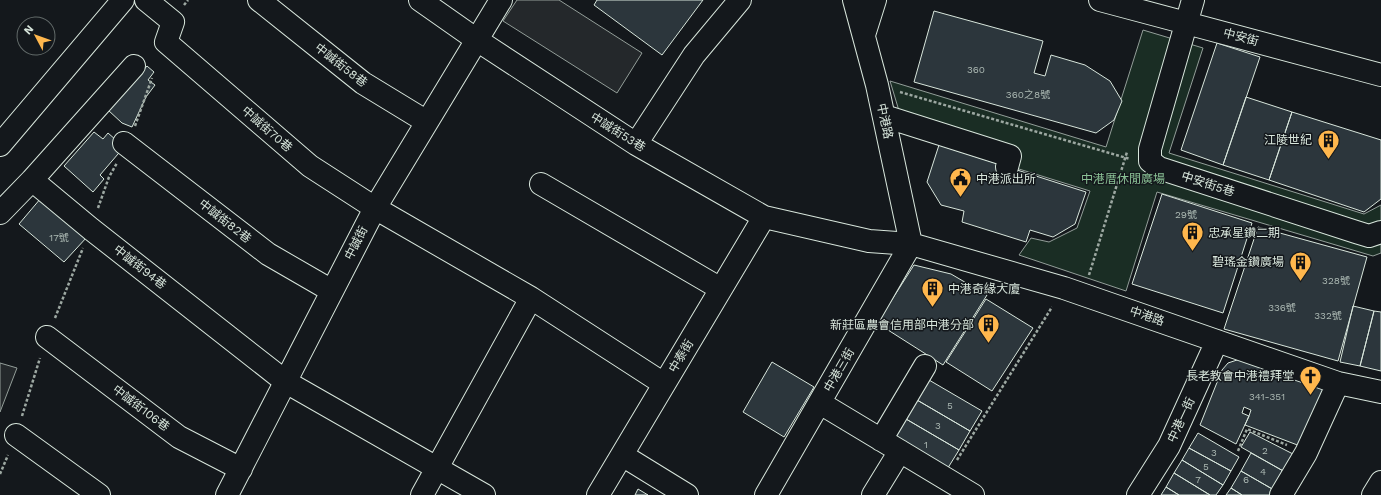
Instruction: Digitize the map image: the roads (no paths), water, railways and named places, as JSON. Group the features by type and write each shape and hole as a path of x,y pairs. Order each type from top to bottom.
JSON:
{"street":[{"path":"0,145 123,0"},
{"name":"中誠街70巷","path":"146,0 173,22 166,42 310,166 375,208 531,298 664,384"},
{"name":"中誠街58巷","path":"259,0 363,83 427,122"},
{"name":"中誠街53巷","path":"420,0 477,40 636,144 764,217"},
{"name":"中誠街","path":"227,495 375,208 501,0"},
{"path":"636,144 694,54 740,0"},
{"name":"中港路","path":"854,0 877,85 911,244"},
{"path":"864,35 875,0"},
{"name":"中安街","path":"1100,0 1381,75"},
{"path":"1188,23 1193,0"},
{"name":"中安街5巷","path":"1188,23 1150,149 1150,161 1162,169 1369,236 1381,232"},
{"path":"0,213 32,180 134,66"},
{"path":"884,116 1010,156 1008,167"},
{"name":"中誠街82巷","path":"126,145 268,254 332,291"},
{"name":"中誠街94巷","path":"32,180 91,229 286,382 484,495"},
{"path":"541,184 721,289"},
{"name":"中港路","path":"764,217 869,241 911,244 1073,291 1338,383 1381,392"},
{"name":"中泰街","path":"598,495 764,217"},
{"name":"中港三街","path":"766,495 911,244"},
{"path":"422,495 531,298"},
{"name":"中誠街106巷","path":"47,337 179,437 241,469"},
{"name":"中港一街","path":"1138,495 1169,446 1217,340"},
{"path":"881,440 925,366"},
{"path":"1281,495 1306,453 1338,383"},
{"path":"820,403 973,495"},
{"path":"16,435 99,495"},
{"path":"873,495 900,451"},
{"path":"622,455 687,495"},
{"path":"1373,495 1381,482"}],"place":[{"name":"江陵世紀","path":"1328,160"},
{"name":"中港派出所","path":"960,198"},
{"name":"忠承星鑽二期","path":"1192,252"},
{"name":"碧瑤金鑽廣場","path":"1300,282"},
{"name":"中港奇緣大廈","path":"932,308"},
{"name":"新莊區農會信用部中港分部","path":"989,344"},
{"name":"長老教會中港禮拜堂","path":"1310,396"}],"park label":[{"name":"中港厝休閒廣場","path":"1123,179"}]}
